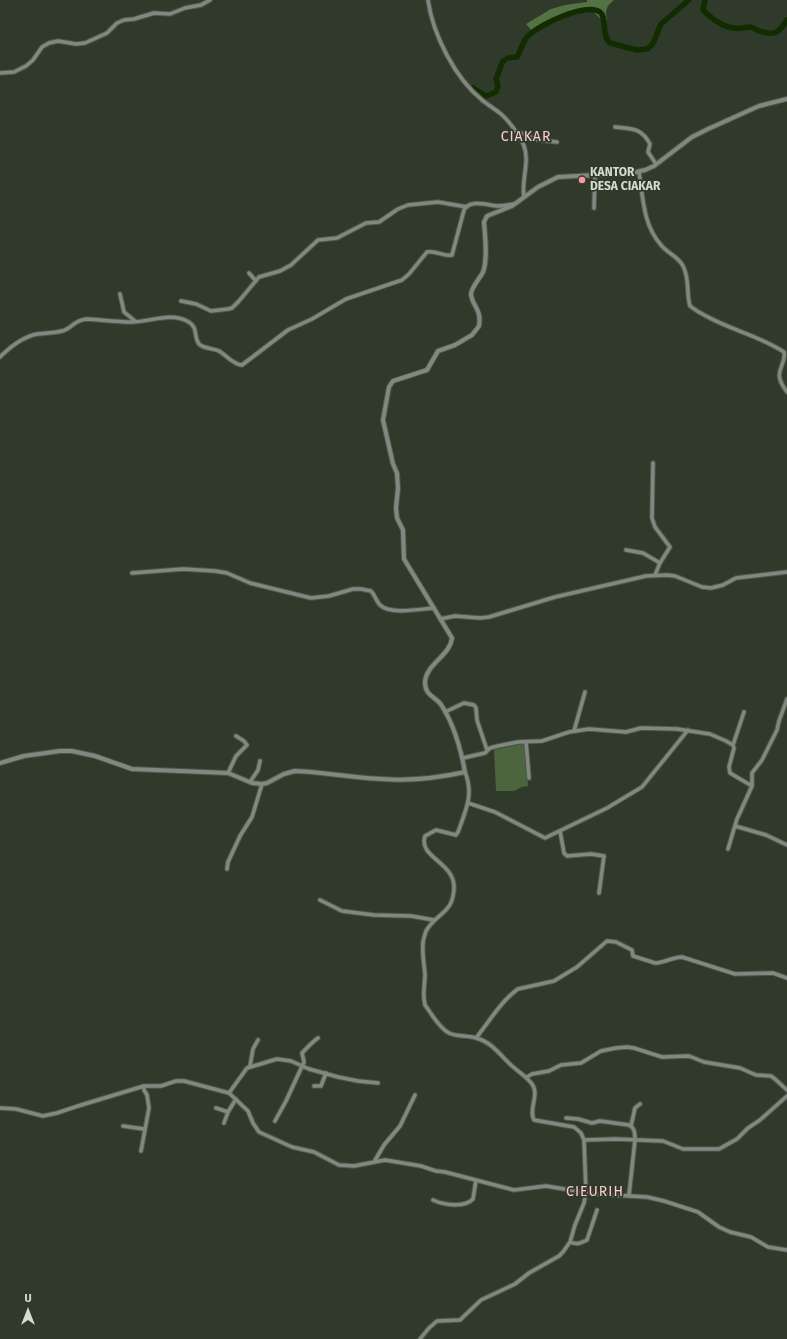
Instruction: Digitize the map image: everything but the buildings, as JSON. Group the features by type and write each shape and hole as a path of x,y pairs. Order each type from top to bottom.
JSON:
{"street":[{"path":"0,73 14,72 26,66 33,60 42,47 49,42 58,40 76,44 85,43 107,33 117,23 124,20 134,19 154,13 170,14 185,8 201,5 210,0"},
{"path":"428,0 444,51 466,85 482,100 501,114 515,131 524,146 524,197"},
{"path":"420,1339 437,1321 460,1320 481,1300 513,1285 532,1271 559,1256 570,1242 575,1225 583,1207 586,1192 584,1140 581,1133 574,1127 534,1120 532,1115 534,1089 527,1077 505,1059 494,1047 476,1038 455,1035 448,1032 425,1005 423,996 425,976 423,943 425,934 434,920 448,910 452,903 454,891 453,877 445,867 426,850 423,842 425,836 436,830 457,834 470,795 469,781 465,772 463,758 454,731 442,705 428,693 425,683 428,672 449,647 452,641 452,636 412,575 404,559 403,530 397,518 396,508 398,488 397,474 393,464 383,420 389,387 394,381 426,370 438,351 472,335 479,326 479,311 471,291 481,276 484,267 485,217 515,203 538,187 558,177 595,176 639,172 650,168 692,137 759,106 787,99"},
{"path":"615,127 636,129 643,134 650,144 648,152 656,164"},
{"path":"515,131 538,140 557,142"},
{"path":"639,172 649,228 662,246 680,260 683,265 687,276 690,306 717,322 782,350 786,354 779,378 787,392"},
{"path":"594,208 595,176"},
{"path":"181,301 196,304 211,311 228,310 239,301 261,276 280,271 291,265 318,240 337,238 366,223 379,222 404,206 438,202 468,207"},
{"path":"0,357 11,346 28,337 38,334 63,331 80,320 136,322 168,317 182,318 186,320 193,326 198,341 201,345 217,350 237,364 242,365 288,330 308,321 329,308 357,295 402,280 409,274 427,252 432,251 448,256 452,255 464,210 469,205 477,204 497,206 515,203"},
{"path":"249,273 256,281"},
{"path":"120,294 124,312 136,322"},
{"path":"653,463 652,518 655,526 670,547 660,563 655,575"},
{"path":"626,550 642,553 660,563"},
{"path":"132,573 184,569 216,570 250,583 305,597 321,597 361,589 371,591 380,605 388,609 405,610 434,608"},
{"path":"440,619 455,616 484,618 578,592 646,576 675,576 711,588 723,585 736,578 787,572"},
{"path":"574,731 585,692"},
{"path":"728,849 735,826 752,786 752,773 762,760 777,730 787,699"},
{"path":"445,712 464,703 474,705 476,708 477,720 487,750"},
{"path":"744,712 733,745 733,752 729,767 730,773 752,786"},
{"path":"463,758 485,752 498,746 545,740 574,731 590,729 626,732 641,728 688,730 710,734 733,745"},
{"path":"468,803 495,812 543,838 607,808 642,787 688,730"},
{"path":"228,773 236,756 247,745 236,736"},
{"path":"526,742 529,778"},
{"path":"0,763 24,756 60,751 72,751 95,756 132,768 228,773 250,782 262,784 284,774 295,771 382,780 447,776 465,772"},
{"path":"250,782 258,770 260,761"},
{"path":"228,869 228,862 240,836 252,817 262,784"},
{"path":"735,826 766,835 787,845"},
{"path":"560,831 564,853 567,856 591,854 604,856 599,893"},
{"path":"320,900 342,911 374,915 416,917 434,920"},
{"path":"476,1038 515,991 554,981 576,967 607,941 616,942 632,950 633,956 655,963 682,957 735,974 773,973 787,978"},
{"path":"275,1121 288,1098 304,1060 302,1053 318,1038"},
{"path":"250,1066 253,1049 258,1040"},
{"path":"527,1077 532,1074 549,1071 561,1065 581,1063 600,1051 627,1047 662,1057 689,1056 704,1062 740,1068 756,1075 771,1076 787,1090"},
{"path":"230,1093 243,1072 250,1066 277,1059 291,1061 301,1066 358,1081 378,1082"},
{"path":"314,1086 321,1086 326,1073"},
{"path":"1,1109 16,1109 44,1116 144,1086 161,1086 176,1081 184,1081 230,1093 248,1111 259,1132 292,1147 314,1152 339,1165 354,1166 385,1160 421,1166 514,1190 546,1186 594,1194 647,1197 691,1209 698,1212 719,1227 730,1232 751,1237 768,1247 787,1250"},
{"path":"140,1151 149,1106 144,1086"},
{"path":"374,1162 383,1147 400,1126 414,1095"},
{"path":"584,1140 635,1140 665,1142 683,1149 702,1150 720,1148 738,1138 787,1096"},
{"path":"224,1123 228,1112 236,1099"},
{"path":"629,1195 635,1140 634,1130 631,1126 635,1108 640,1104"},
{"path":"216,1108 228,1112"},
{"path":"566,1118 578,1119 592,1123 600,1121 631,1126"},
{"path":"123,1126 144,1129"},
{"path":"433,1200 443,1203 467,1204 473,1199 476,1180"},
{"path":"570,1242 574,1244 587,1240 598,1210"}],"green space":[{"path":"587,0 614,0 609,4 607,9 607,20 601,19 592,11 561,18 533,32 526,24 551,9 565,5 587,2"},
{"path":"525,743 528,786 514,791 496,791 494,750"}],"waterway":[{"path":"473,88 486,96 496,92 498,86 496,79 503,61 508,58 517,57 529,35 563,16 584,10 600,12 602,14 607,40 610,43 637,50 647,49 652,45 661,24 689,0"},
{"path":"705,0 703,10 718,22 731,28 751,27 759,31 773,33 779,31 787,20"}],"place":[{"name":"KANTOR DESA CIAKAR","path":"582,180"}],"district":[{"name":"CIAKAR","path":"526,137"},
{"name":"CIEURIH","path":"595,1192"}]}
